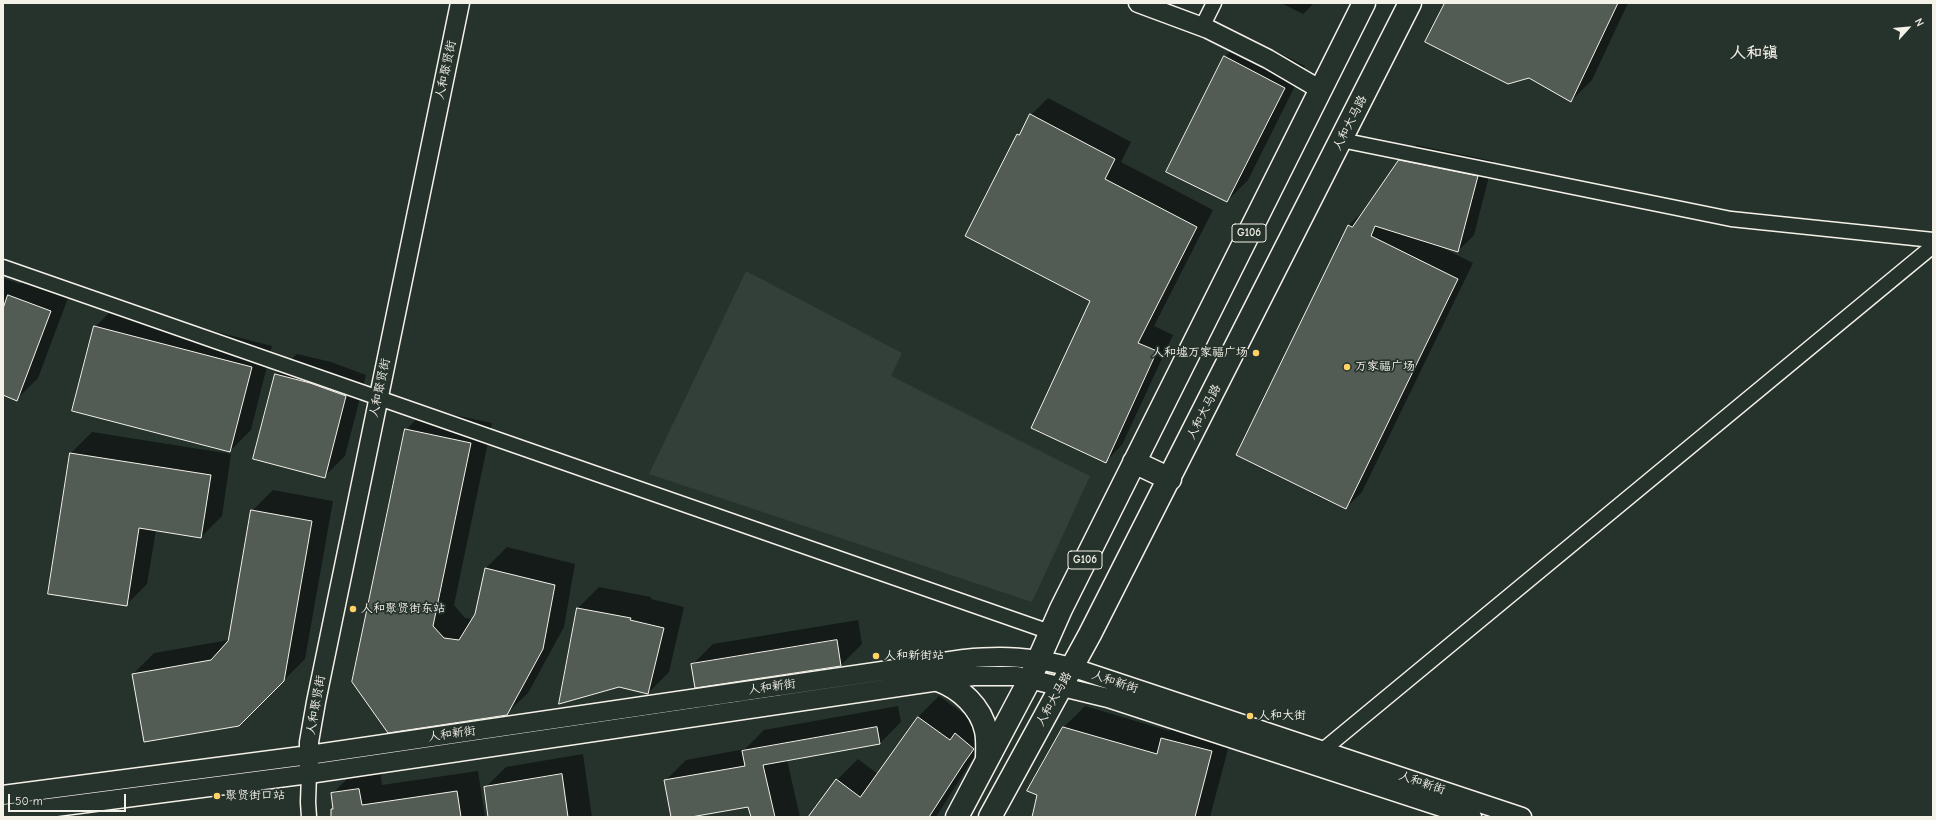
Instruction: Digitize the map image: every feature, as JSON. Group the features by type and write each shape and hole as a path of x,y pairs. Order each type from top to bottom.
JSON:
{"highway":[{"name":"G106","path":"957,817 1034,669 1050,632 1134,462 1364,3"},
{"name":"人和大马路","path":"990,817 1090,634 1170,479 1410,3"},
{"path":"1134,462 1170,479"},
{"path":"938,680 951,685 960,691 978,713 986,730 987,761"}],"street":[{"name":"人和聚贤街","path":"309,774 309,755 317,694 460,3"},
{"path":"1138,3 1202,27 1268,59 1321,90"},
{"path":"1202,27 1214,3"},
{"path":"1341,140 1731,218 1933,240"},
{"path":"1323,750 1933,246"},
{"path":"3,267 1050,632"},
{"name":"人和新街","path":"3,796 309,755 964,659 1012,656 1061,687 1108,698 1472,817"},
{"name":"人和新街","path":"3,814 309,774 938,680 1000,675 1034,669 1071,667 1522,817"},
{"path":"309,774 309,817"}],"shaded area":[{"path":"746,271 902,353 891,376 1090,476 1032,602 649,474"}],"building":[{"path":"1445,3 1618,3 1571,102 1529,78 1508,84 1425,42"},
{"path":"1224,56 1285,88 1227,202 1166,172"},
{"path":"1030,114 1115,159 1105,179 1197,227 1138,343 1157,351 1106,463 1031,428 1090,301 965,236 1017,134 1019,135"},
{"name":"万家福广场","path":"1399,160 1478,176 1458,252 1375,226 1371,236 1458,279 1346,509 1236,455 1348,225 1352,227"},
{"path":"8,295 51,311 17,401 3,395 3,309"},
{"path":"94,326 252,367 230,452 72,411"},
{"path":"275,374 310,383 346,396 325,478 253,459"},
{"path":"405,429 471,443 433,626 444,638 459,640 475,614 485,568 555,585 543,649 507,715 388,733 352,682"},
{"path":"70,453 211,475 201,538 139,528 127,606 48,594"},
{"path":"251,510 312,521 284,681 239,726 144,742 132,674 211,660 228,641"},
{"path":"577,608 631,618 630,620 664,628 648,694 619,687 559,704"},
{"path":"837,640 841,666 695,688 691,664"},
{"path":"918,717 950,740 955,733 974,749 929,817 808,817 836,779 860,797"},
{"path":"877,727 880,744 763,765 775,817 751,817 748,807 691,817 671,817 664,780 745,766 742,751"},
{"path":"1063,727 1157,754 1161,738 1212,751 1195,817 1032,817 1037,795 1027,791"},
{"path":"562,774 568,817 488,817 484,787"},
{"path":"359,789 362,805 457,791 461,817 331,817 331,809 333,809 331,793"}],"place":[{"name":"人和墟万家福广场","path":"1256,353"},
{"name":"万家福广场","path":"1347,367"},
{"name":"人和聚贤街东站","path":"353,609"},
{"name":"人和新街站","path":"876,656"},
{"name":"人和大街","path":"1250,716"},
{"name":"聚贤街口站","path":"217,796"}],"district":[{"name":"人和镇","path":"1754,53"}]}
